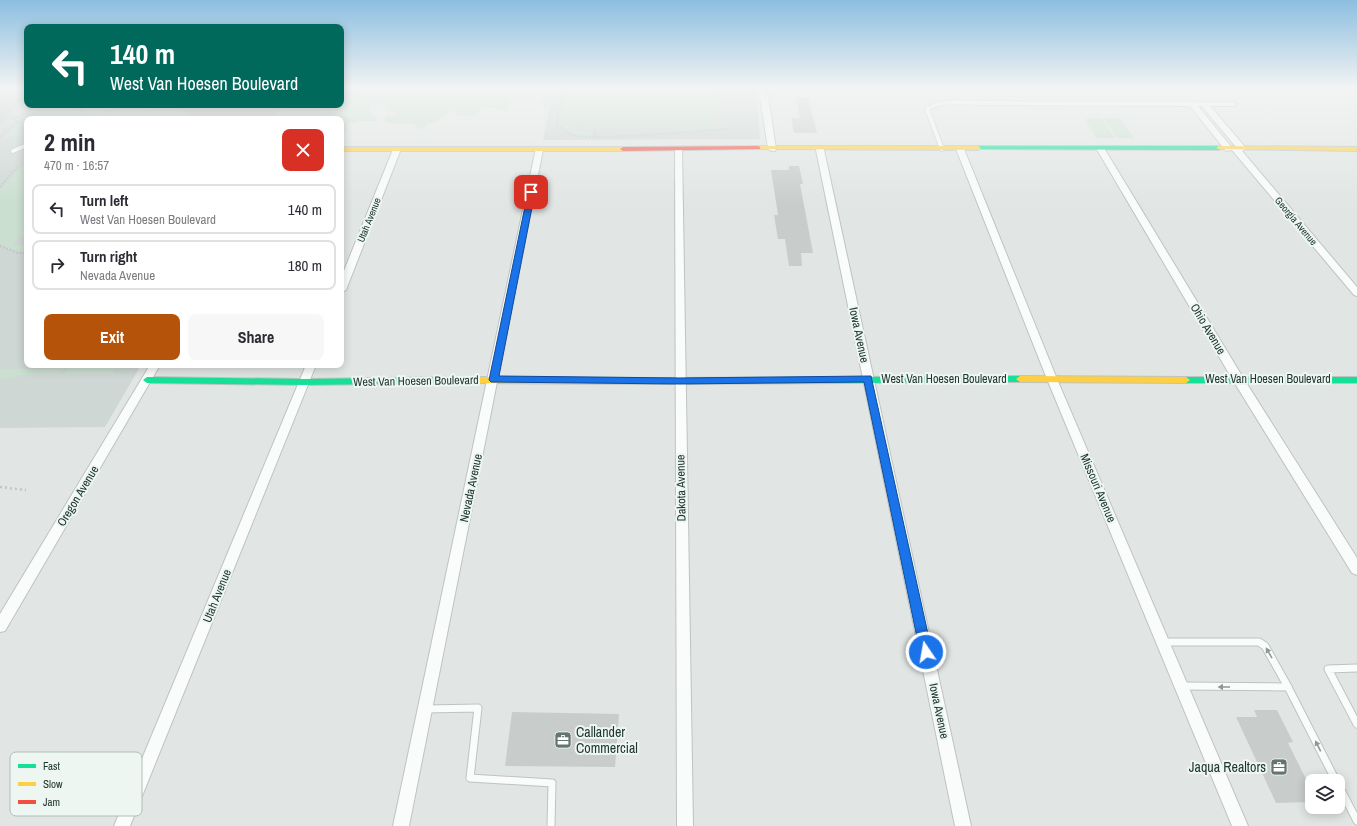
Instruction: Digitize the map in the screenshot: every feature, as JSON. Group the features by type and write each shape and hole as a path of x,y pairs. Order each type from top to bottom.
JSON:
{"street":[{"path":"769,128 772,149"},
{"path":"1215,128 1236,149"},
{"path":"1221,128 1236,149"},
{"name":"Ohio Avenue","path":"1100,148 1238,379 1357,569"},
{"path":"344,149 1357,149"},
{"name":"Utah Avenue","path":"344,282 397,149"},
{"name":"Missouri Avenue","path":"960,149 1052,379 1240,826"},
{"name":"Georgia Avenue","path":"1236,149 1357,293"},
{"name":"Nevada Avenue","path":"402,826 494,380 539,150"},
{"name":"Dakota Avenue","path":"678,150 685,826"},
{"name":"Iowa Avenue","path":"820,150 963,826"},
{"name":"Oregon Avenue","path":"0,626 153,368"},
{"name":"Utah Avenue","path":"142,777 310,368"},
{"name":"West Van Hoesen Boulevard","path":"146,380 304,382 868,379 1357,380"},
{"name":"Utah Avenue","path":"122,826 126,816"}],"lane":[{"path":"934,128 942,149"},
{"path":"13,151 24,146"},
{"path":"1163,642 1252,641 1259,642 1265,646 1288,687 1332,774"},
{"path":"1357,668 1328,668 1357,724"},
{"path":"1181,686 1288,687"},
{"path":"426,710 478,708 470,778 552,783 551,826"},
{"path":"1345,798 1357,821"}],"path":[{"path":"0,137 12,128"},
{"path":"560,128 574,136 594,137 726,129"},
{"path":"594,137 595,131"},
{"path":"0,187 18,166"},
{"path":"0,246 18,253 24,253"},
{"path":"0,487 26,490"}],"shaded area":[{"path":"0,128 24,128 24,368 139,368 105,427 0,428"},
{"path":"545,128 759,128 760,139 543,140"}],"green space":[{"path":"11,128 24,128 24,137 6,136"},
{"path":"563,128 571,128 577,131 593,133 593,135 576,135"},
{"path":"683,128 726,128 684,131"},
{"path":"1090,128 1108,128 1115,138 1097,138"},
{"path":"1110,128 1126,128 1134,138 1117,138"},
{"path":"24,164 24,236 20,236 13,245 24,245 22,250 24,250 24,252 19,252 0,244 0,190"},
{"path":"68,368 129,368 115,369 113,374 64,374"},
{"path":"0,369 63,369 59,374 21,375 0,380"}],"building":[{"path":"793,128 816,128 817,133 794,133"},
{"path":"789,166 799,166 803,184 800,184 813,253 801,253 802,266 789,266 785,239 778,239 774,215 778,215 771,170 789,170"},
{"name":"Jaqua Realtors","path":"1254,710 1277,710 1293,742 1288,743 1305,777 1305,802 1276,803 1236,717 1257,717"},
{"name":"Callander Commercial","path":"512,712 619,714 615,767 505,766"}],"traffic: fast":[{"path":"978,148 1219,148"},
{"path":"660,381 1020,379"},
{"path":"147,380 304,382 467,380"},
{"path":"1186,380 1357,380"}],"traffic: slow":[{"path":"758,148 978,148"},
{"path":"1219,148 1357,149"},
{"path":"344,149 623,149"},
{"path":"1020,379 1186,380"},
{"path":"467,380 660,381"}],"traffic: jam":[{"path":"623,149 758,148"}],"place":[{"name":"Callander Commercial","path":"563,740"},
{"name":"Jaqua Realtors","path":"1279,767"}],"route":[{"path":"531,192 494,380 680,381 868,379 926,652"}]}
